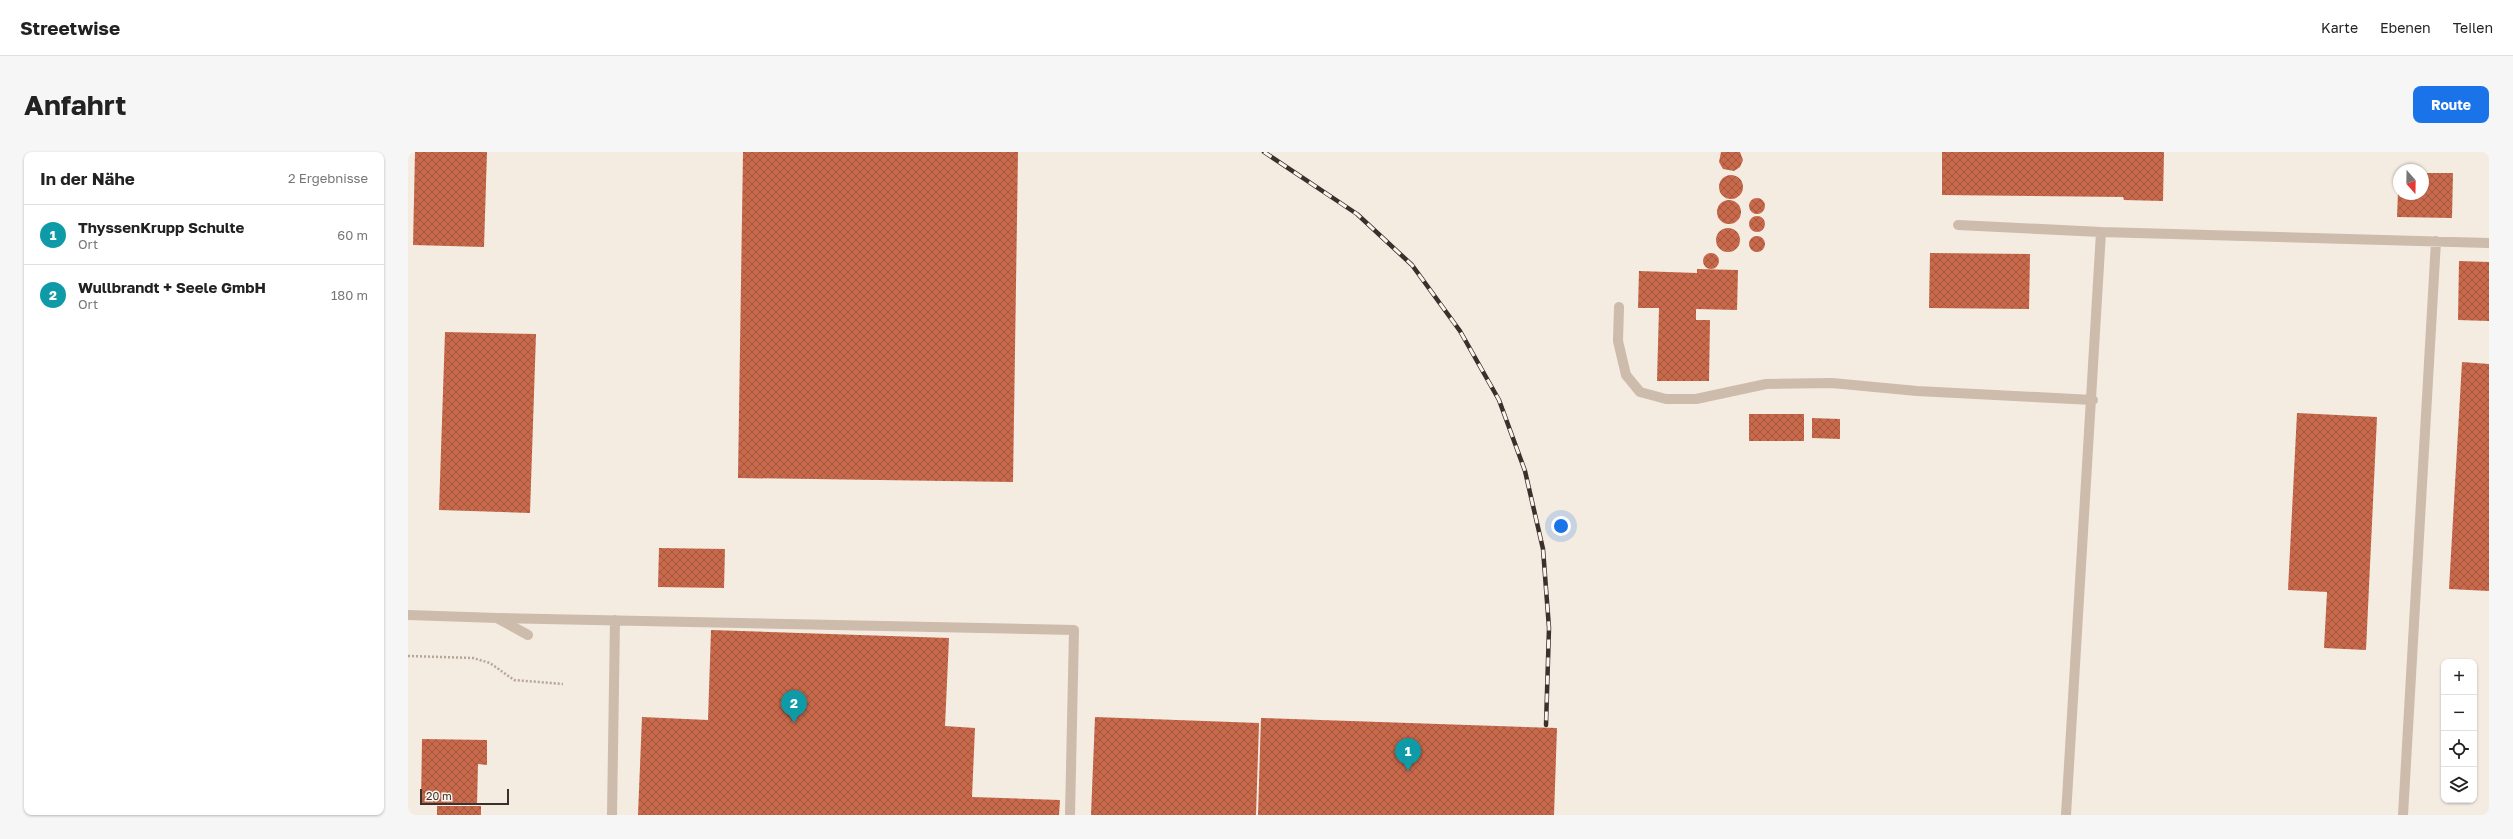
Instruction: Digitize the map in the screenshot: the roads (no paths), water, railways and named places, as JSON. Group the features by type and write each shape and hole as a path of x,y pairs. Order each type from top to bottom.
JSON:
{"street":[{"path":"1958,224 2101,232 2489,243"},
{"path":"2066,815 2093,400 2101,232"},
{"path":"2403,815 2436,241"},
{"path":"1619,308 1618,341 1626,375 1640,392 1666,399 1696,399 1766,384 1832,383 1917,391 2093,400"},
{"path":"408,615 1074,630 1070,815"},
{"path":"497,618 528,635"},
{"path":"612,815 615,620"}],"railway":[{"path":"1264,152 1357,214 1412,265 1460,331 1499,400 1525,471 1543,549 1549,628 1546,725"}],"place":[{"name":"Wullbrandt + Seele GmbH","path":"794,723"},
{"name":"ThyssenKrupp Schulte","path":"1408,771"}]}
